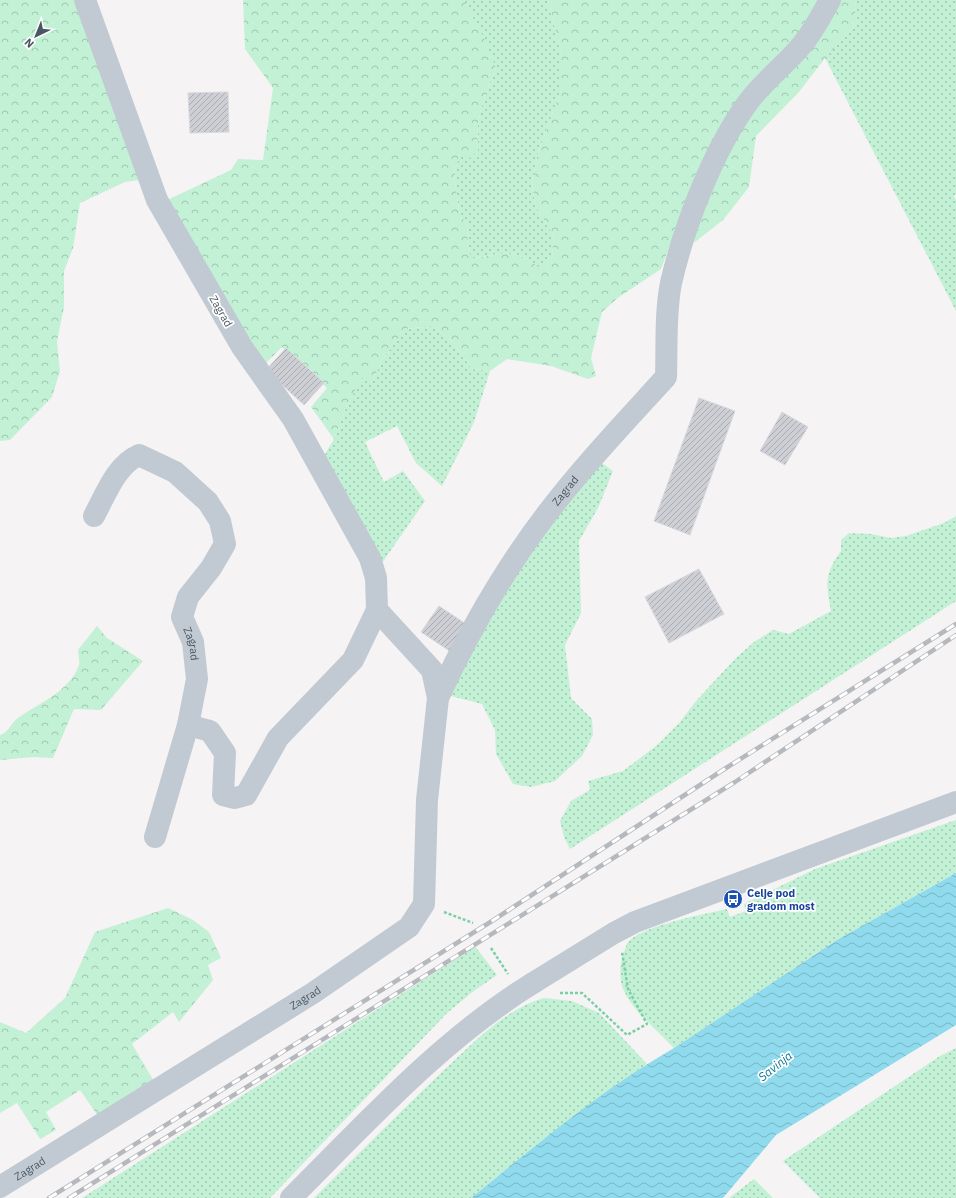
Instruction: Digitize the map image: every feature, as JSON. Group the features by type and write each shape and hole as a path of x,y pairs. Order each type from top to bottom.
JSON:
{"street":[{"name":"Zagrad","path":"85,0 157,200 242,347 293,418 370,558 376,578 377,610 353,660 278,738 246,795 235,798 223,795 225,753 210,731 188,725"},
{"name":"Zagrad","path":"438,698 461,649 519,554 548,511 592,458 666,377 667,325 671,284 690,218 722,143 749,100 801,46 815,28 830,0"},
{"name":"Zagrad","path":"94,516 112,480 129,460 139,455 175,472 208,502 220,521 225,544 211,568 188,597 182,617 193,642 197,679 188,725 155,837"},
{"name":"Zagrad","path":"0,1187 313,993 409,927 424,904 427,800 438,698 432,670 377,610"},
{"path":"291,1198 421,1068 498,1005 614,933 635,922 956,802"}],"path":[{"path":"424,904 474,923"},
{"path":"491,948 526,987"},
{"path":"558,993 582,993 627,1035 647,1024 628,989 622,952 629,949"}],"green space":[{"path":"0,0 78,0 139,180 125,182 80,203 73,248 64,271 64,307 57,341 60,371 52,397 10,440 0,441"},
{"path":"243,0 464,0 485,40 496,68 481,108 477,139 478,151 470,158 460,153 454,174 459,211 467,226 468,247 472,259 499,254 514,254 538,267 552,256 554,236 535,205 532,183 538,153 561,90 561,52 548,0 857,0 854,8 858,22 825,58 799,92 756,136 749,187 723,220 695,242 673,237 661,269 619,297 602,312 591,358 596,376 588,379 551,366 507,359 490,371 472,369 451,340 432,326 405,329 382,360 373,380 362,378 347,405 334,439 311,407 327,388 282,347 263,366 165,201 231,170 238,159 263,160 273,88 245,49"},
{"path":"464,0 548,0 561,52 561,90 538,153 532,183 535,205 554,236 552,256 538,267 514,254 499,254 471,259 468,247 467,226 459,211 454,174 460,153 478,151 477,139 481,108 496,68"},
{"path":"857,0 956,0 956,194 954,196 956,200 956,311 825,58 858,22 854,8"},
{"path":"432,326 451,340 472,369 490,371 474,422 442,486 416,463 397,426 365,442 384,482 403,471 425,501 382,563 324,456 334,439 347,405 362,377 373,380 382,360 405,329"},
{"path":"599,461 613,471 598,508 579,541 581,613 565,645 571,698 592,719 593,735 582,756 555,781 531,787 513,784 496,754 495,730 482,704 447,695 494,599"},
{"path":"956,516 956,601 570,849 564,837 560,821 571,801 590,790 588,781 623,771 656,746 680,722 696,701 736,658 754,642 773,630 789,634 831,611 827,586 829,573 835,559 841,551 841,540 849,533 871,534 891,538 906,536 944,523"},
{"path":"97,626 107,638 143,661 101,710 74,709 53,758 33,757 0,760 0,735 3,734 18,718 53,696 68,683 79,665 78,650"},
{"path":"956,820 956,873 837,940 674,1048 640,1014 628,999 621,981 621,964 627,944 644,932 658,926 727,909 730,917 746,911 744,904 815,869"},
{"path":"168,908 193,920 209,932 221,958 208,965 213,980 179,1022 173,1012 132,1044 155,1083 100,1119 80,1090 46,1112 56,1130 40,1139 17,1103 0,1113 0,1022 26,1033 65,998 95,932"},
{"path":"474,945 497,975 471,993 446,1014 270,1198 82,1198 464,954"},
{"path":"544,998 572,1001 599,1013 647,1064 541,1141 471,1198 314,1198 478,1038 515,1010"},
{"path":"956,1048 956,1198 820,1198 783,1161 940,1056"},
{"path":"754,1179 773,1198 729,1198"}],"water":[{"name":"Savinja","path":"956,873 956,1025 776,1135 723,1198 471,1198 570,1119 647,1064 674,1048 837,940"}],"building":[{"path":"228,92 229,132 190,133 188,93"},
{"path":"286,348 324,383 304,405 266,370"},
{"path":"699,398 735,411 690,535 654,521"},
{"path":"782,412 808,427 785,465 760,451"},
{"path":"699,569 724,614 669,643 645,597"},
{"path":"439,606 469,626 451,652 421,632"}],"railway":[{"path":"49,1198 492,921 726,768 956,624"},
{"path":"69,1198 735,782 956,635"}],"place":[{"name":"Celje pod gradom most","path":"733,899"}]}
